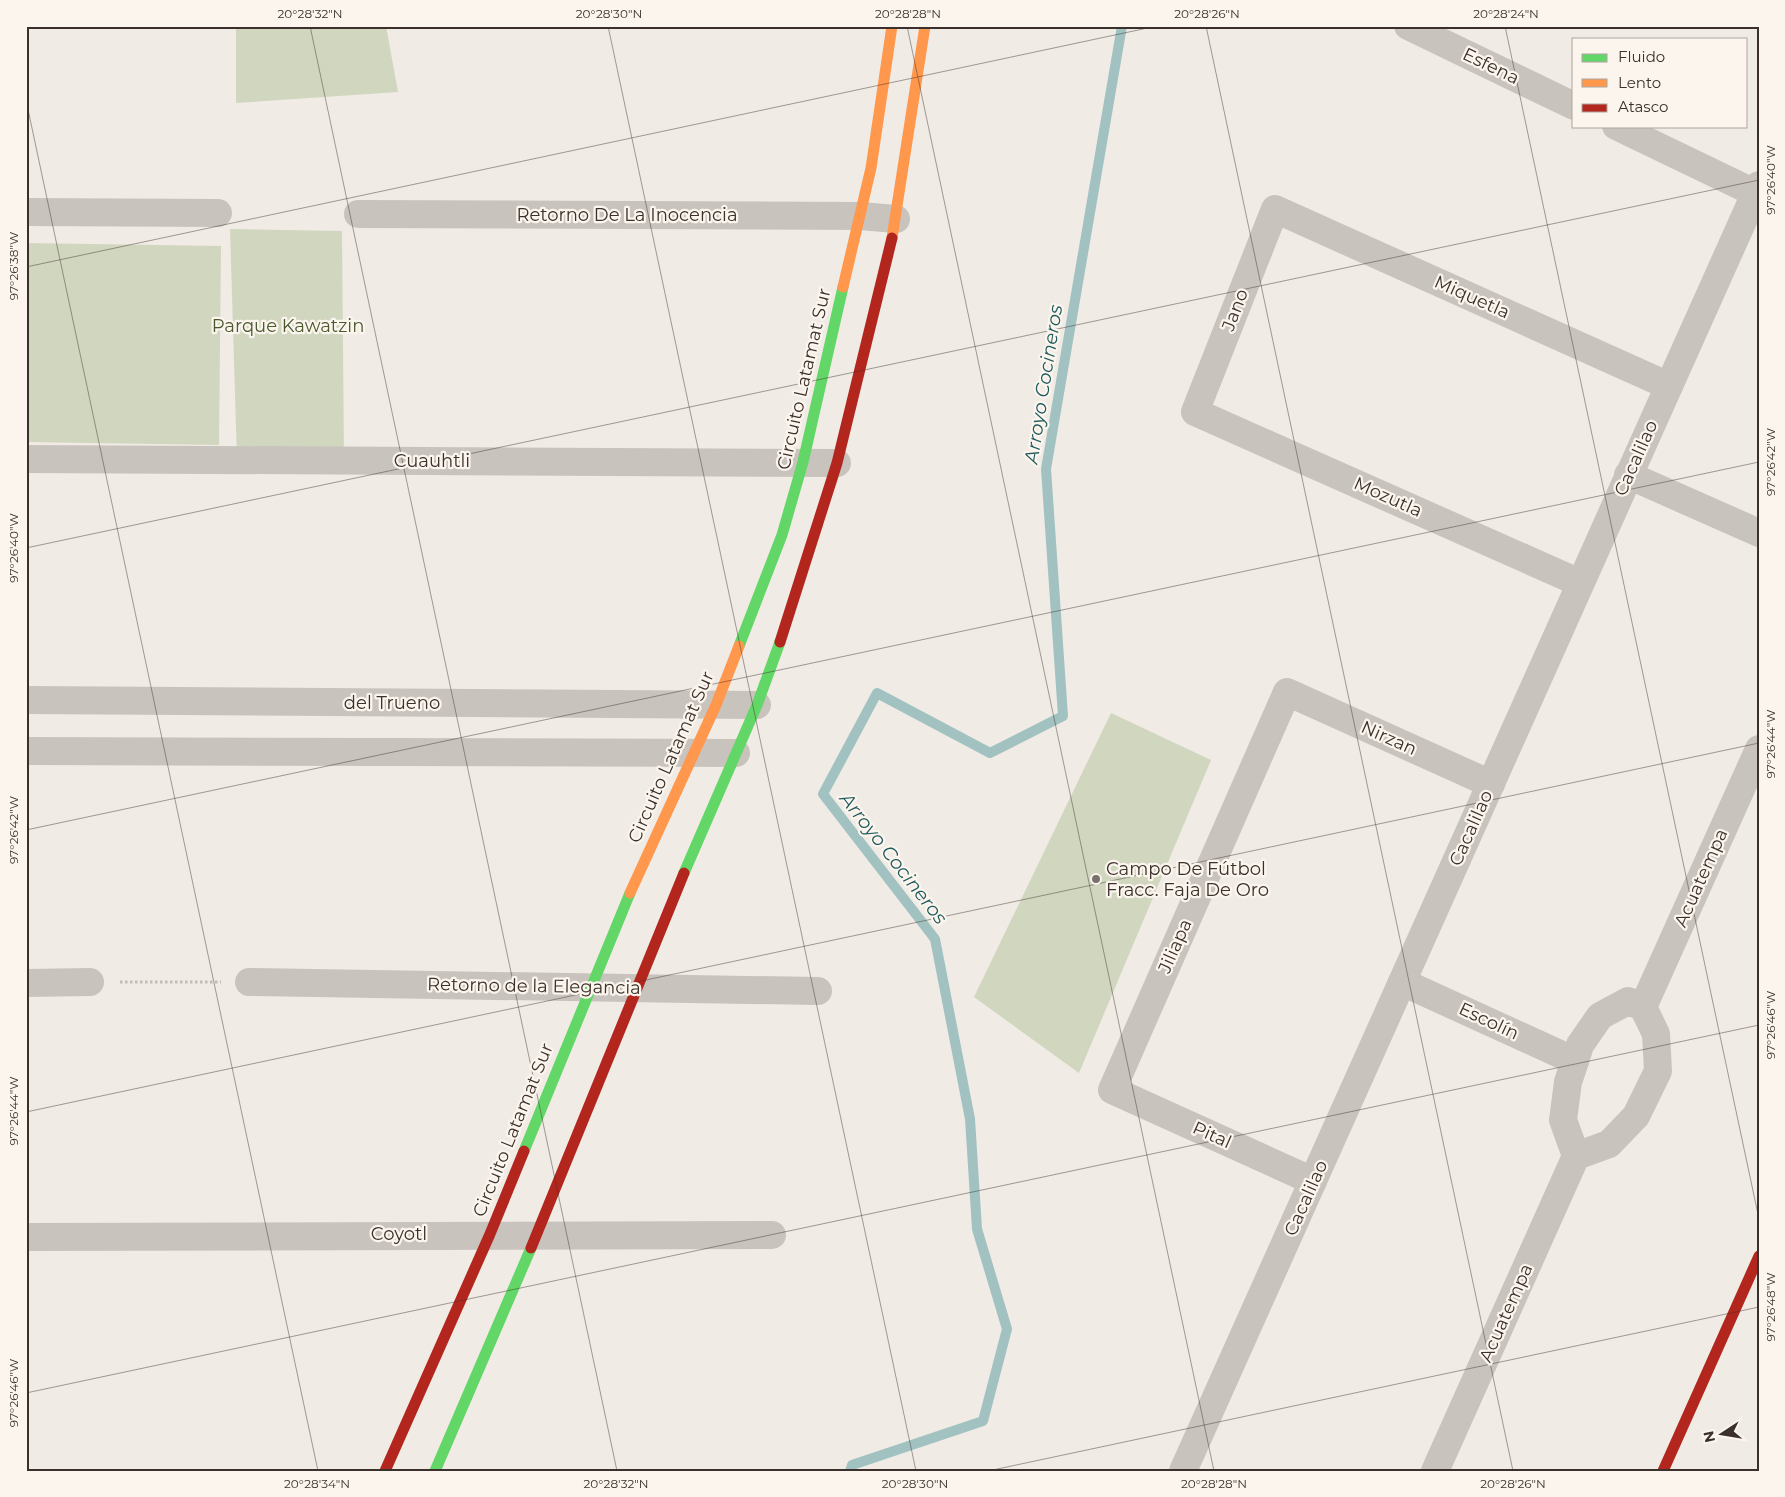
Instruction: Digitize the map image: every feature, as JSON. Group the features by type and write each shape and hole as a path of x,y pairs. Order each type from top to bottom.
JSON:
{"street":[{"name":"Circuito Latamat Sur","path":"384,1471 490,1234 590,988 716,705 782,535 803,462 871,168 892,26"},
{"path":"435,1471 538,1234 637,988 757,705 787,625 837,463 896,219 925,26"},
{"name":"Esfena","path":"1408,26 1572,105"},
{"path":"1620,128 1757,189"},
{"name":"Cacalilao","path":"1183,1471 1757,189"},
{"name":"Miquetla","path":"1275,209 1669,386"},
{"name":"Jano","path":"1195,412 1275,209"},
{"path":"26,212 218,213"},
{"name":"Retorno De La Inocencia","path":"358,214 860,216 896,219"},
{"name":"Mozutla","path":"1195,412 1580,583"},
{"name":"Cuauhtli","path":"26,459 837,463"},
{"path":"1628,475 1759,533"},
{"name":"Nirzan","path":"1286,692 1491,784"},
{"name":"Jiliapa","path":"1112,1090 1286,692"},
{"name":"del Trueno","path":"26,700 757,705"},
{"name":"Acuatempa","path":"1644,1007 1759,749"},
{"path":"26,750 736,753"},
{"path":"26,983 90,982"},
{"name":"Retorno de la Elegancia","path":"249,982 818,991"},
{"name":"Escolín","path":"1402,982 1575,1061"},
{"path":"1628,1001 1644,1007 1656,1034 1658,1071 1636,1116 1609,1144 1576,1156 1563,1120 1568,1082 1580,1045 1600,1016 1628,1001"},
{"name":"Pital","path":"1112,1090 1313,1181"},
{"name":"Acuatempa","path":"1435,1471 1576,1156"},
{"name":"Coyotl","path":"26,1237 490,1234 772,1235"},
{"path":"1663,1471 1759,1256"}],"path":[{"path":"90,982 249,982"}],"green space":[{"path":"236,26 386,26 398,92 236,103"},
{"name":"Parque Kawatzin","path":"230,229 342,231 344,460 237,460"},
{"path":"26,243 221,246 219,445 26,442"},
{"name":"Campo De Fútbol Fracc. Faja De Oro","path":"1111,713 1211,760 1079,1073 974,997"}],"waterway":[{"name":"Arroyo Cocineros","path":"850,1471 852,1465 983,1421 1007,1329 977,1229 970,1119 935,939 823,794 877,693 990,753 1063,716 1046,469 1122,26"}],"traffic: fast":[{"path":"739,646 782,535 803,462 843,287"},
{"path":"684,873 757,705 780,642"},
{"path":"524,1151 630,893"},
{"path":"435,1471 531,1248"}],"traffic: slow":[{"path":"843,287 871,168 892,26"},
{"path":"892,238 925,26"},
{"path":"630,893 716,705 739,646"}],"traffic: jam":[{"path":"780,642 837,463 892,238"},
{"path":"531,1248 684,873"},
{"path":"385,1471 490,1234 524,1151"},
{"path":"1663,1471 1759,1256"}],"place":[{"name":"Campo De Fútbol Fracc. Faja De Oro","path":"1096,879"}]}
